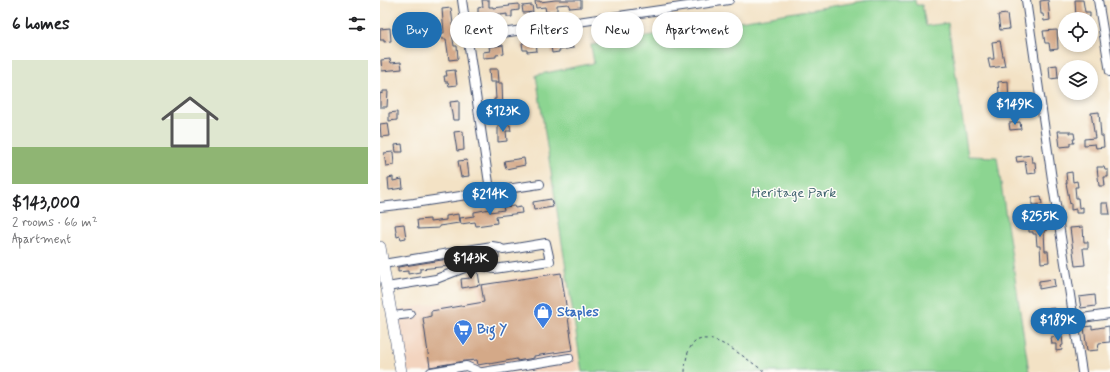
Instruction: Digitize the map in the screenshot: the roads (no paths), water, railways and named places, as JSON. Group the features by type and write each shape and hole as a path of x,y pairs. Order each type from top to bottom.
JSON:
{"main road":[{"path":"380,251 401,372"}],"street":[{"path":"462,0 464,12"},
{"path":"508,32 729,0"},
{"path":"1026,0 1082,372"},
{"path":"1098,0 1110,72"},
{"path":"469,48 490,190"},
{"path":"380,207 540,184"},
{"path":"383,264 492,246 503,250 546,243 550,261 494,269 482,266 467,267 436,279 384,281"},
{"path":"392,316 410,314"},
{"path":"1074,319 1110,314"},
{"path":"430,372 466,366 482,372 569,358"}],"place":[{"name":"Staples","path":"543,329"},
{"name":"Big Y","path":"463,346"}],"park label":[{"name":"Heritage Park","path":"794,193"}]}
